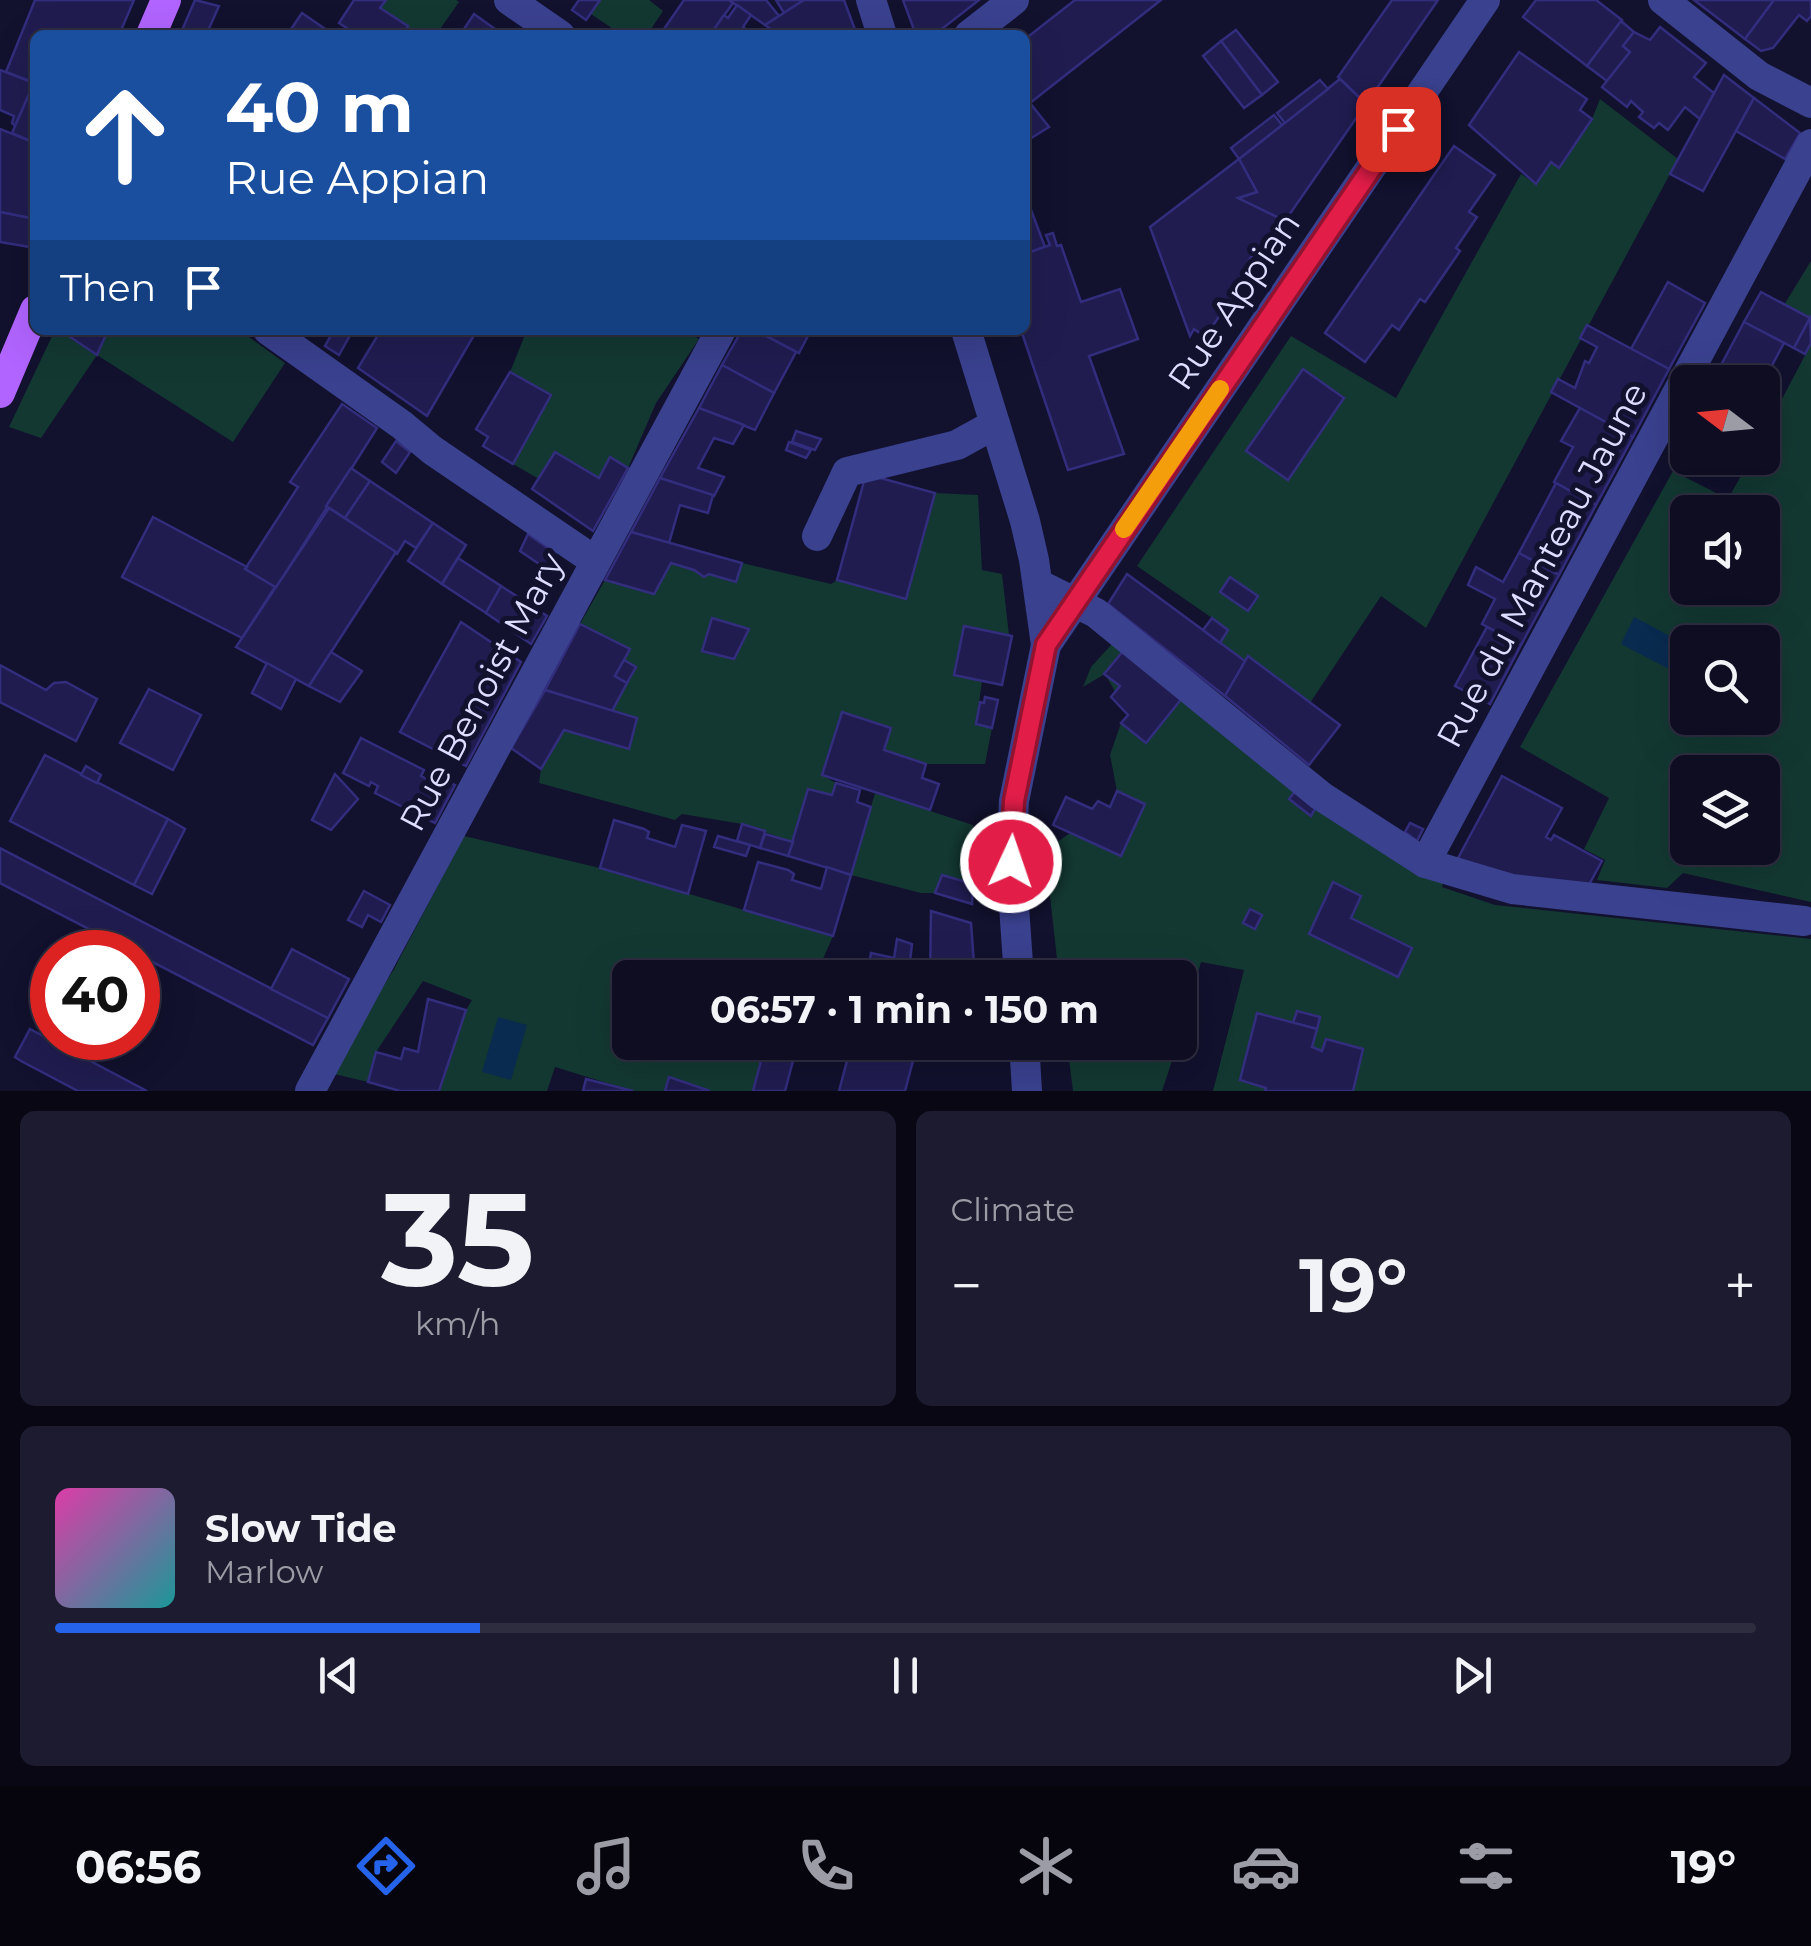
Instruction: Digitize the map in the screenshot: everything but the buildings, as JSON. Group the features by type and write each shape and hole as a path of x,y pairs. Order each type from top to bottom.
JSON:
{"main road":[{"path":"153,30 166,0"},
{"path":"0,393 30,322"}],"street":[{"path":"509,0 553,30"},
{"path":"871,0 880,30"},
{"path":"975,30 1014,0"},
{"name":"Rue Appian","path":"1046,645 1486,0"},
{"path":"1663,0 1759,76 1811,104"},
{"name":"Rue du Manteau Jaune","path":"1425,862 1811,144"},
{"path":"275,335 432,450 595,561"},
{"name":"Rue Benoist Mary","path":"310,1091 718,335"},
{"path":"968,335 1025,521 1046,645 1014,801 1011,862 1018,960"},
{"path":"818,536 848,472 957,444 996,424"},
{"path":"1038,584 1096,613 1321,796 1425,862 1512,889 1804,921"},
{"path":"1025,1060 1027,1091"}],"green space":[{"path":"386,0 459,2 441,30 405,30 407,26 380,8"},
{"path":"600,0 649,0 663,11 650,30 615,30 591,14"},
{"path":"1600,99 1678,159 1426,628 1381,596 1310,703 1220,643 1212,618 1137,566 1291,336 1396,398 1521,174 1536,184 1551,162 1559,167 1592,119"},
{"path":"1811,261 1811,319 1784,305"},
{"path":"53,335 67,335 96,355 106,335 246,335 285,363 233,442 97,355 41,438 9,427"},
{"path":"525,335 692,335 699,339 656,403 628,468 610,457 599,478 555,452 539,479 513,464 551,395 510,372"},
{"path":"1811,344 1811,902 1683,873 1667,888 1597,880 1605,860 1584,849 1609,798 1520,747 1671,475 1681,475 1720,495 1670,495 1670,605 1780,605 1780,495 1730,495 1741,475 1780,475 1780,403"},
{"path":"935,493 978,495 982,570 1002,574 1009,635 964,626 954,674 982,681 976,724 992,728 985,764 926,764 884,750 891,728 842,712 822,775 836,783 832,795 793,842 742,824 682,814 675,820 539,783 541,769 564,730 629,749 612,711 635,667 624,660 629,649 580,624 605,580 654,594 671,563 735,581 742,563 831,584 837,580 906,599"},
{"path":"1112,644 1446,871 1442,887 1495,905 1811,939 1811,1091 1213,1091 1244,970 1201,962 1197,976 1197,960 1057,960 1045,851 1070,833 1093,835 1117,791 1110,755 1128,714 1105,674 1083,687 1091,667"},
{"path":"875,793 973,825 973,884 942,875 935,893 921,893 851,875"},
{"path":"464,836 600,868 833,936 822,960 612,960 612,1060 761,1060 753,1091 710,1091 669,1077 665,1091 633,1091 555,1067 547,1091 440,1091 472,1000 423,981 376,1052 368,1082 330,1073 394,969"},
{"path":"1069,1060 1172,1060 1162,1091 1073,1091"}],"water":[{"path":"1634,617 1670,636 1670,670 1621,644"},
{"path":"498,1017 527,1025 511,1080 482,1072"}],"slow traffic":[{"path":"1124,529 1220,389"}],"route":[{"path":"1011,862 1014,801 1046,645 1398,129"}]}
